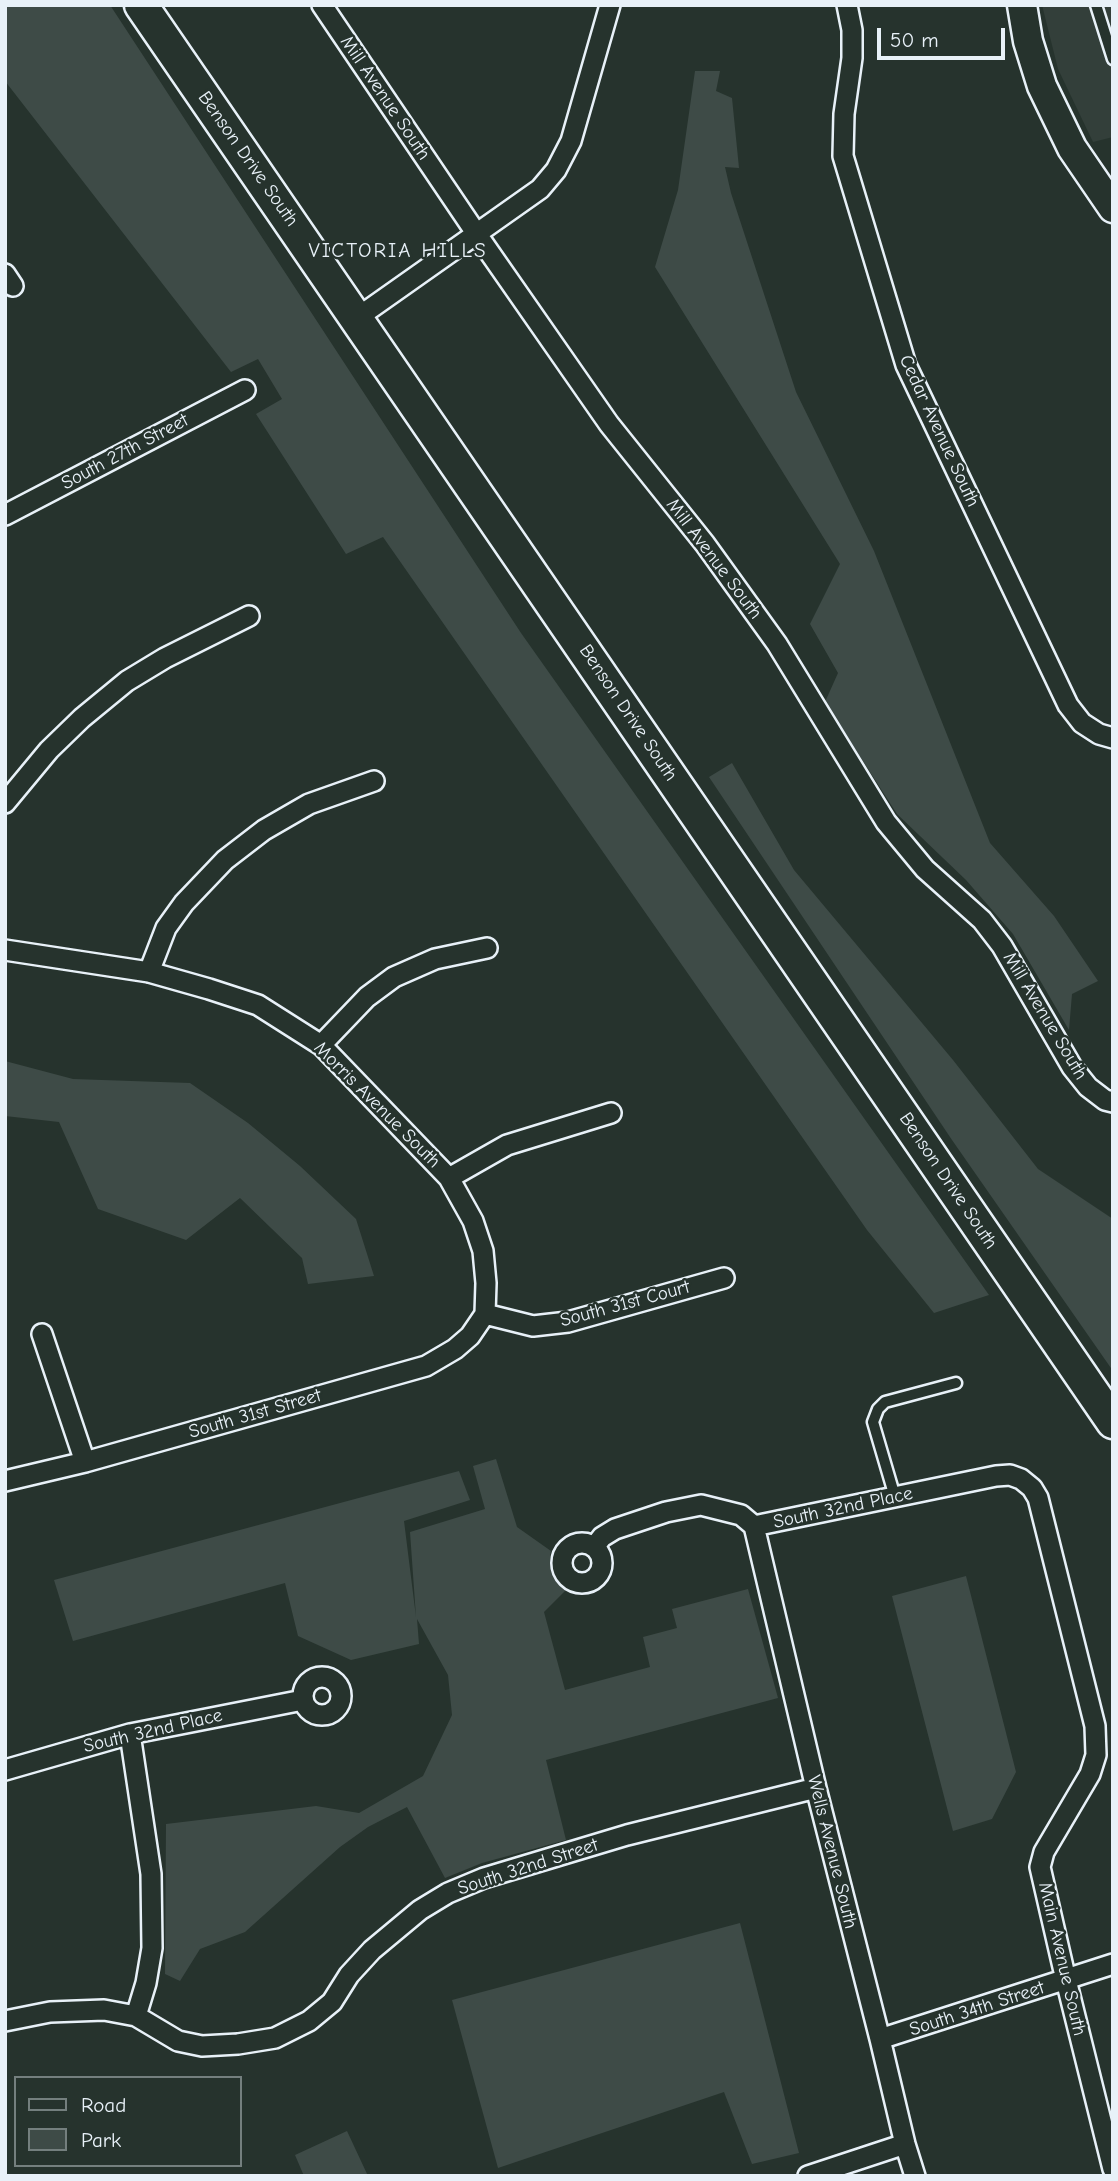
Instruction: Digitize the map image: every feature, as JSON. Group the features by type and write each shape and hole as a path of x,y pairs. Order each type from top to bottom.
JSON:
{"main road":[{"name":"Benson Drive South","path":"141,5 1113,1422"}],"street":[{"name":"Mill Avenue South","path":"322,5 609,424 705,544 777,644 886,822 925,869 982,920 1002,946 1072,1067 1088,1087 1105,1100 1113,1102"},
{"path":"357,318 540,189 556,170 571,141 610,5"},
{"name":"Cedar Avenue South","path":"847,5 852,30 852,58 844,114 843,156 906,365 1068,705 1082,723 1113,738"},
{"path":"1022,5 1028,41 1042,86 1072,148 1113,208"},
{"name":"South 27th Street","path":"5,515 245,390"},
{"path":"5,803 49,750 82,718 127,681 164,658 249,616"},
{"path":"149,972 166,928 184,903 225,860 264,830 309,804 374,781"},
{"path":"321,1045 367,997 394,977 435,959 487,948"},
{"name":"Morris Avenue South","path":"5,950 149,972 258,1005 321,1045 449,1178 473,1221 483,1251 485,1314"},
{"path":"449,1178 507,1145 611,1114"},
{"name":"South 31st Court","path":"485,1314 533,1326 568,1322 724,1278"},
{"name":"South 31st Street","path":"5,1481 85,1462 426,1366 455,1349 470,1336 485,1314"},
{"path":"42,1334 85,1462"},
{"name":"South 32nd Place","path":"594,1546 615,1529 666,1512 701,1505 741,1515 754,1526 996,1476 1010,1475 1021,1479"},
{"name":"Main Avenue South","path":"1021,1479 1032,1488 1038,1498 1095,1726 1096,1755 1090,1774 1044,1852 1040,1867 1113,2169"},
{"name":"Wells Avenue South","path":"754,1526 816,1788 915,2176"},
{"name":"South 32nd Place","path":"5,1770 130,1734 303,1700"},
{"path":"130,1734 151,1874 152,1948 146,1983 136,2016"},
{"name":"South 32nd Street","path":"5,2021 50,2012 104,2010 136,2016 178,2041 202,2046 275,2038 309,2021 332,2002 349,1975 372,1950 420,1910 448,1893 484,1878 627,1835 816,1788"},
{"name":"South 34th Street","path":"880,2039 1113,1964"},
{"path":"808,2176 905,2144"}],"lane":[{"path":"1096,5 1113,59"},
{"path":"895,1497 873,1422 878,1409 885,1402 956,1383"}],"shaded area":[{"path":"1042,5 1113,5 1113,137 1093,142 1058,69"}],"green space":[{"path":"5,5 110,5 521,633 989,1295 934,1313 867,1230 383,537 346,554 256,414 282,399 258,359 231,372 5,81"},
{"path":"695,71 720,71 716,91 732,98 739,168 725,167 731,193 796,392 874,551 990,843 1054,916 1098,981 1072,994 1069,1030 1013,934 966,880 897,814 825,702 838,673 810,624 840,564 655,267 678,190"},
{"path":"732,763 794,870 953,1060 1038,1169 1113,1219 1113,1371 952,1140 709,777"},
{"path":"5,1061 73,1079 190,1083 248,1123 300,1166 356,1219 374,1276 308,1284 302,1258 240,1198 186,1240 98,1209 59,1122 5,1116"},
{"path":"496,1459 517,1527 551,1551 554,1575 566,1590 544,1612 565,1690 650,1667 643,1637 677,1628 672,1609 748,1589 778,1698 546,1760 566,1840 482,1863 445,1878 407,1807 368,1827 340,1847 245,1932 200,1949 180,1981 165,1974 166,1824 316,1806 359,1813 423,1776 452,1715 448,1675 417,1619 419,1644 351,1660 298,1636 285,1583 73,1641 54,1580 459,1471 470,1500 404,1521 416,1617 410,1532 485,1509 473,1466"},
{"path":"966,1576 1016,1772 992,1819 953,1831 892,1596"},
{"path":"740,1923 799,2153 752,2164 724,2092 498,2168 452,2000"},
{"path":"347,2131 368,2176 304,2176 295,2155"}],"district":[{"name":"VICTORIA HILLS","path":"398,251"}]}
